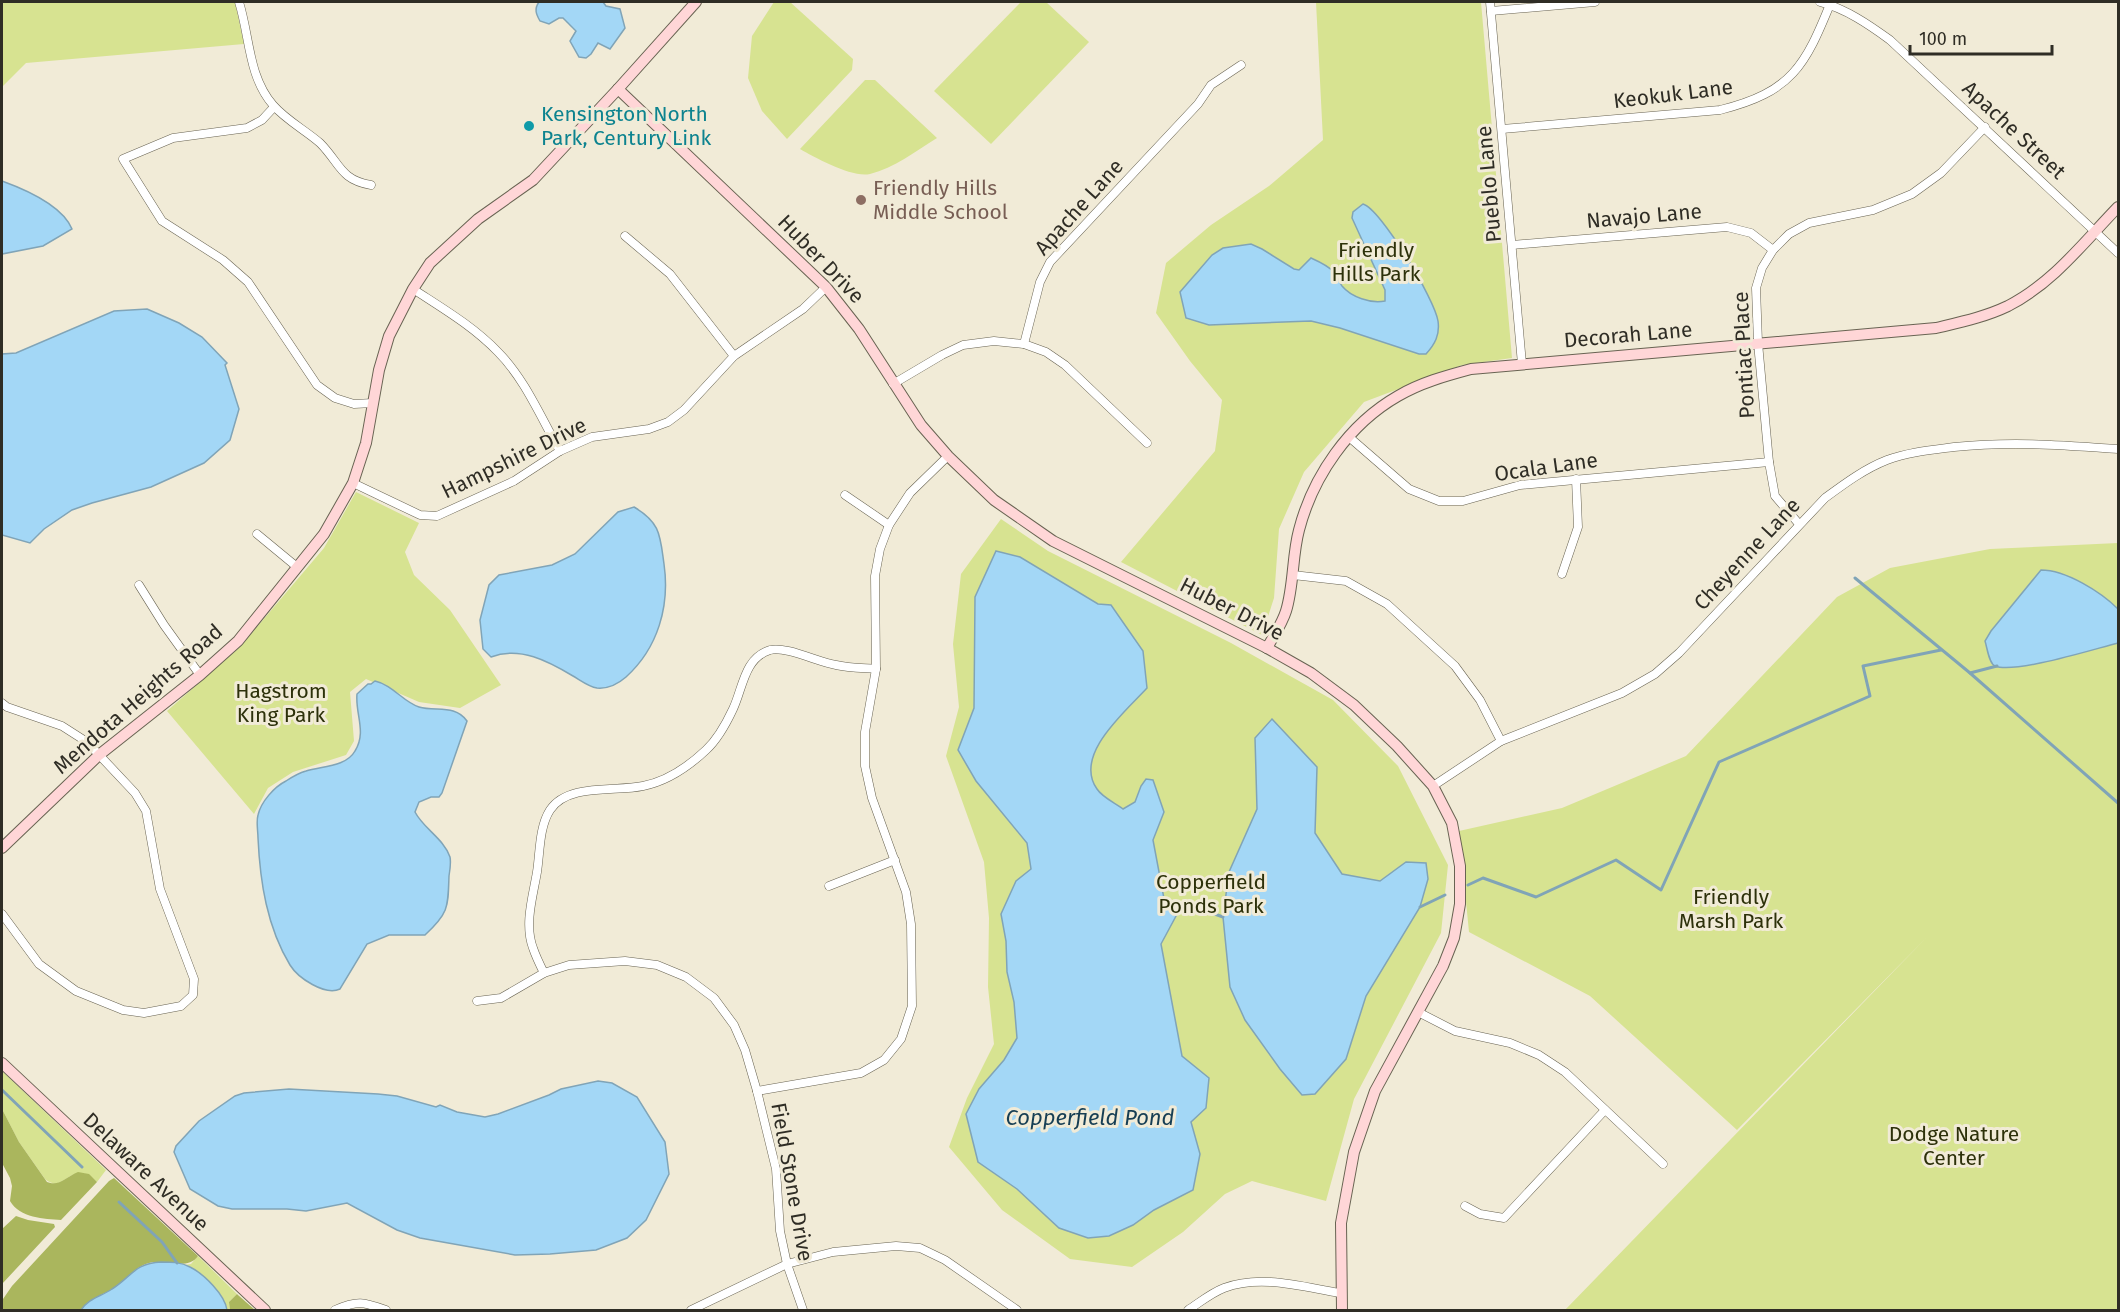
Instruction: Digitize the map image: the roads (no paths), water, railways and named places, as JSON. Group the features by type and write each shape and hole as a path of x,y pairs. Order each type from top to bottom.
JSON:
{"street":[{"path":"239,2 254,72 262,90 274,107 320,144 348,178 358,183 371,185"},
{"name":"Mendota Heights Road","path":"2,848 99,755 200,675 238,641 324,534 353,483 366,443 379,370 389,336 412,289 430,263 478,219 533,180 696,2"},
{"name":"Pueblo Lane","path":"1490,2 1522,364"},
{"path":"1491,11 1595,2"},
{"name":"Apache Street","path":"1820,2 1831,3 1861,19 1890,40 2118,253"},
{"name":"Keokuk Lane","path":"1502,129 1720,110 1750,102 1778,88 1800,66 1814,43 1831,3"},
{"name":"Apache Lane","path":"1024,344 1040,282 1050,262 1198,104 1211,85 1241,65"},
{"name":"Huber Drive","path":"618,89 826,287 859,329 921,425 948,456 994,500 1053,541 1267,648 1311,673 1354,705 1433,786 1452,823 1460,866 1460,904 1454,938 1443,966 1376,1091 1354,1152 1341,1223 1342,1311"},
{"path":"274,107 262,120 247,128 173,138 123,159 162,221 224,260 248,282 317,385 335,398 354,404 373,403"},
{"name":"Pontiac Place","path":"1799,524 1776,496 1769,462 1758,343 1756,288 1762,268 1773,250 1789,234 1809,223 1874,210 1912,194 1941,173 1985,127"},
{"name":"Decorah Lane","path":"1267,648 1286,613 1299,530 1312,491 1335,452 1364,422 1397,397 1434,379 1471,369 1936,327 1977,318 2008,306 2037,288 2060,268 2118,207"},
{"name":"Navajo Lane","path":"1512,246 1727,227 1751,232 1773,250"},
{"path":"625,236 670,274 734,356"},
{"name":"Hampshire Drive","path":"353,483 420,515 437,516 514,481 560,451 592,436 649,429 668,422 684,410 734,356 804,309 826,287"},
{"path":"412,289 472,328 500,353 521,381 560,451"},
{"path":"894,384 963,345 994,341 1024,344 1046,352 1065,365 1147,442"},
{"name":"Ocala Lane","path":"1349,437 1409,489 1439,501 1463,501 1520,485 1769,462"},
{"name":"Cheyenne Lane","path":"1433,786 1501,741 1622,693 1655,674 1679,653 1825,498 1852,478 1886,461 1918,451 1997,443 2038,443 2118,449"},
{"path":"757,1091 861,1072 884,1059 901,1039 912,1006 911,924 906,892 872,798 865,766 865,732 876,669 875,576 880,549 889,525 910,493 948,456"},
{"path":"1562,574 1578,527 1576,479"},
{"path":"845,495 889,525"},
{"path":"257,534 297,567"},
{"path":"1293,575 1346,581 1387,604 1455,666 1480,700 1501,741"},
{"path":"139,585 200,675"},
{"path":"544,973 532,947 529,922 544,826 550,810 561,799 572,793 644,786 690,765 709,748 723,729 735,707 748,668 761,653 773,649 836,665 876,669"},
{"path":"2,703 7,707 62,726 87,742 135,793 146,811 160,889 194,979 193,995 181,1006 144,1013 123,1010 76,991 39,964 2,914"},
{"path":"829,886 896,860"},
{"name":"Field Stone Drive","path":"477,1001 501,998 544,973 569,965 625,961 657,965 686,977 714,998 734,1024 745,1050 757,1091 776,1169 780,1231 787,1264 803,1311"},
{"path":"1418,1012 1455,1031 1510,1044 1539,1055 1565,1072 1663,1164"},
{"name":"Delaware Avenue","path":"2,1062 265,1311"},
{"path":"1465,1206 1480,1215 1504,1218 1605,1110"},
{"path":"691,1311 787,1264 833,1252 896,1246 920,1248 945,1260 1017,1311"},
{"path":"1188,1311 1222,1288 1247,1282 1265,1281 1340,1293"},
{"path":"335,1311 350,1303 365,1302 386,1311"}],"water":[{"path":"539,2 603,2 606,6 620,9 625,28 610,49 598,43 586,58 579,57 570,41 576,31 563,18 549,24 540,21 536,12"},
{"path":"2,181 31,193 51,205 67,220 72,229 43,246 2,254"},
{"path":"1363,204 1382,221 1394,238 1418,276 1435,310 1438,321 1437,335 1426,354 1419,354 1311,321 1209,325 1186,318 1180,292 1212,255 1223,248 1251,244 1294,269 1299,270 1311,258 1333,271 1342,286 1356,296 1368,300 1385,301 1385,290 1352,218 1353,212"},
{"path":"147,309 179,323 202,337 227,363 225,365 239,409 230,440 204,463 151,487 72,510 44,529 30,543 2,535 2,354 16,353 114,311"},
{"path":"634,507 650,519 658,531 664,564 665,595 663,611 654,640 637,666 626,677 613,685 597,688 544,660 513,653 491,657 483,649 480,620 489,585 499,575 552,565 575,554 618,512"},
{"name":"Copperfield Pond","path":"996,551 1020,557 1098,604 1111,605 1143,651 1147,688 1115,722 1096,748 1091,776 1099,792 1123,809 1135,802 1146,779 1153,780 1164,812 1153,840 1165,904 1183,903 1161,944 1182,1056 1209,1078 1206,1108 1191,1122 1200,1154 1193,1190 1154,1210 1133,1225 1109,1236 1088,1238 1059,1228 1017,1189 978,1162 966,1114 979,1089 1004,1060 1017,1038 1001,914 1016,881 1031,869 1027,843 976,781 958,750 974,708 975,597"},
{"path":"2041,570 2061,574 2082,583 2118,609 2118,643 2036,664 2005,668 1995,666 1990,659 1985,641"},
{"path":"375,681 387,686 413,705 451,710 467,721 442,793 439,797 431,797 419,802 415,812 443,845 450,857 446,909 439,921 425,935 389,935 367,944 340,989 327,990 305,980 290,965 282,950 266,904 259,855 257,818 265,800 281,784 301,773 340,763 351,756 360,737 357,694"},
{"path":"1272,719 1317,767 1315,833 1342,874 1380,881 1406,862 1426,863 1428,879 1420,907 1366,996 1346,1059 1315,1094 1302,1095 1280,1069 1245,1020 1230,987 1223,917 1229,872 1257,809 1255,738"},
{"path":"598,1081 612,1083 637,1097 665,1142 669,1174 646,1220 627,1238 596,1250 515,1255 420,1238 397,1230 347,1203 306,1211 232,1209 218,1206 190,1189 174,1152 176,1146 199,1121 235,1096 244,1093 289,1089 378,1094 397,1096 436,1107 440,1105 457,1112 485,1117 561,1089"},
{"path":"161,1262 180,1263 196,1270 218,1292 227,1310 81,1310 139,1268"}],"waterway":[{"path":"1855,578 1970,673 2118,803"},
{"path":"1468,885 1483,878 1536,897 1616,860 1661,890 1719,762 1870,696 1863,666 1941,650"},
{"path":"1970,673 1997,666"},
{"path":"1420,907 1445,895"},
{"path":"1183,903 1189,905"},
{"path":"1198,908 1223,917"},
{"path":"2,1090 82,1167"},
{"path":"119,1202 162,1242 177,1263"}],"place":[{"name":"Kensington North Park, Century Link","path":"529,126"},
{"name":"Friendly Hills Middle School","path":"861,200"}],"park label":[{"name":"Friendly Hills Park","path":"1376,262"},
{"name":"Hagstrom King Park","path":"281,703"},
{"name":"Copperfield Ponds Park","path":"1211,894"},
{"name":"Friendly Marsh Park","path":"1731,909"},
{"name":"Dodge Nature Center","path":"1954,1146"}]}
